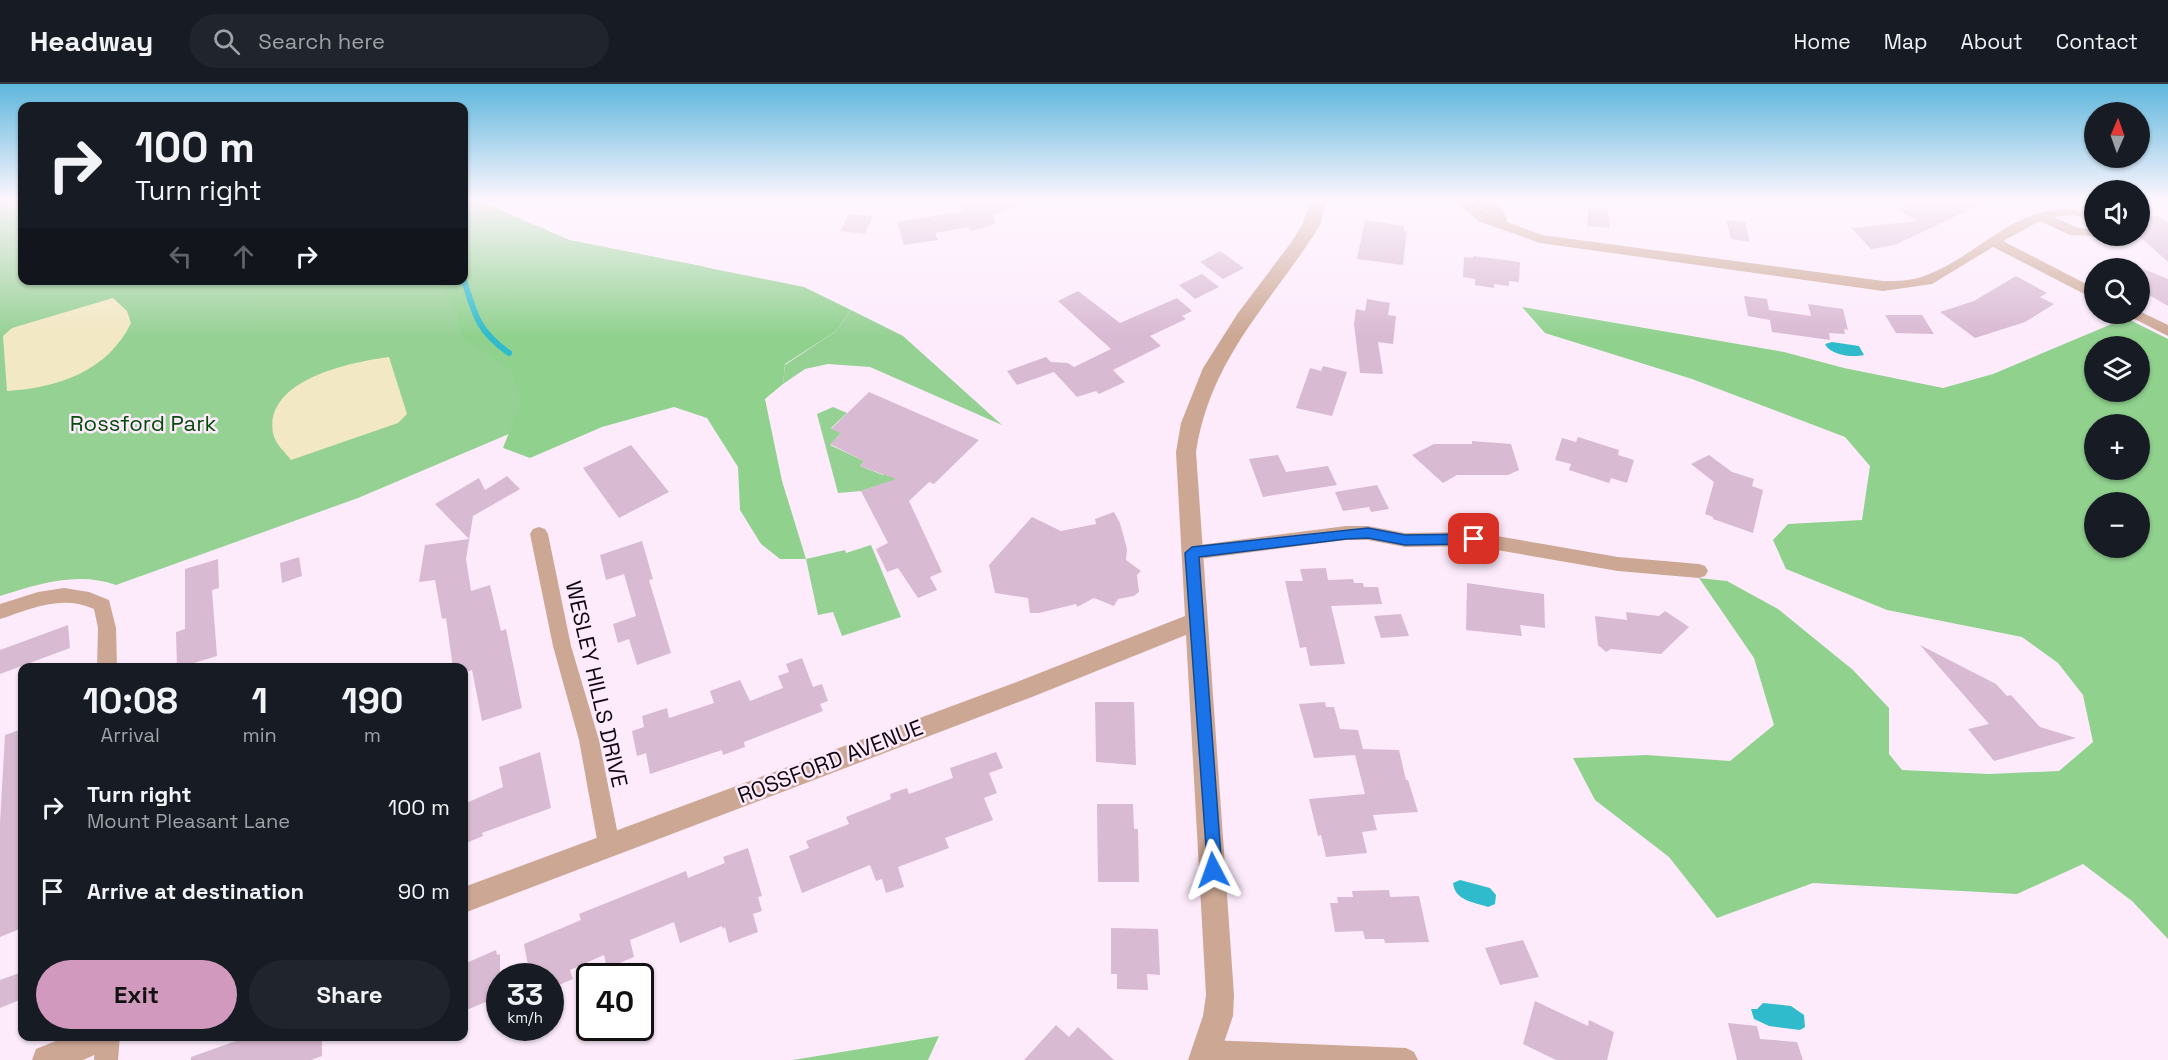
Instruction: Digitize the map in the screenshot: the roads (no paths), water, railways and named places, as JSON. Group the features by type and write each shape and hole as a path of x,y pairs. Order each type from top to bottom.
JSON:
{"street":[{"path":"1297,245 1227,346 1195,403 1188,430 1186,452 1220,995 1218,1017 1205,1056 1406,1060"},
{"path":"1573,245 1883,286 1930,279 1986,245"},
{"path":"1999,245 2084,289"},
{"path":"2150,322 2168,331"},
{"path":"1192,553 1368,533 1405,540 1450,538 1502,542 1618,564 1699,571"},
{"name":"WESLEY HILLS DRIVE","path":"538,534 562,646 589,740 609,845"},
{"path":"0,612 60,595 84,596 94,600 102,605 106,621 107,663"},
{"name":"ROSSFORD AVENUE","path":"468,898 1023,690 1196,621"},
{"path":"47,1060 94,1041"},
{"path":"106,1041 106,1060"}],"water":[{"path":"1832,342 1859,346 1864,355 1848,356 1832,351 1825,344"},
{"path":"1460,880 1490,888 1496,895 1495,904 1488,907 1461,897 1457,894 1453,883"},
{"path":"1763,1003 1791,1006 1804,1015 1805,1027 1800,1030 1769,1026 1754,1019 1751,1009 1757,1009"}],"waterway":[{"path":"465,285 471,304 484,330 509,353"}],"park label":[{"name":"Rossford Park","path":"143,423"}]}
